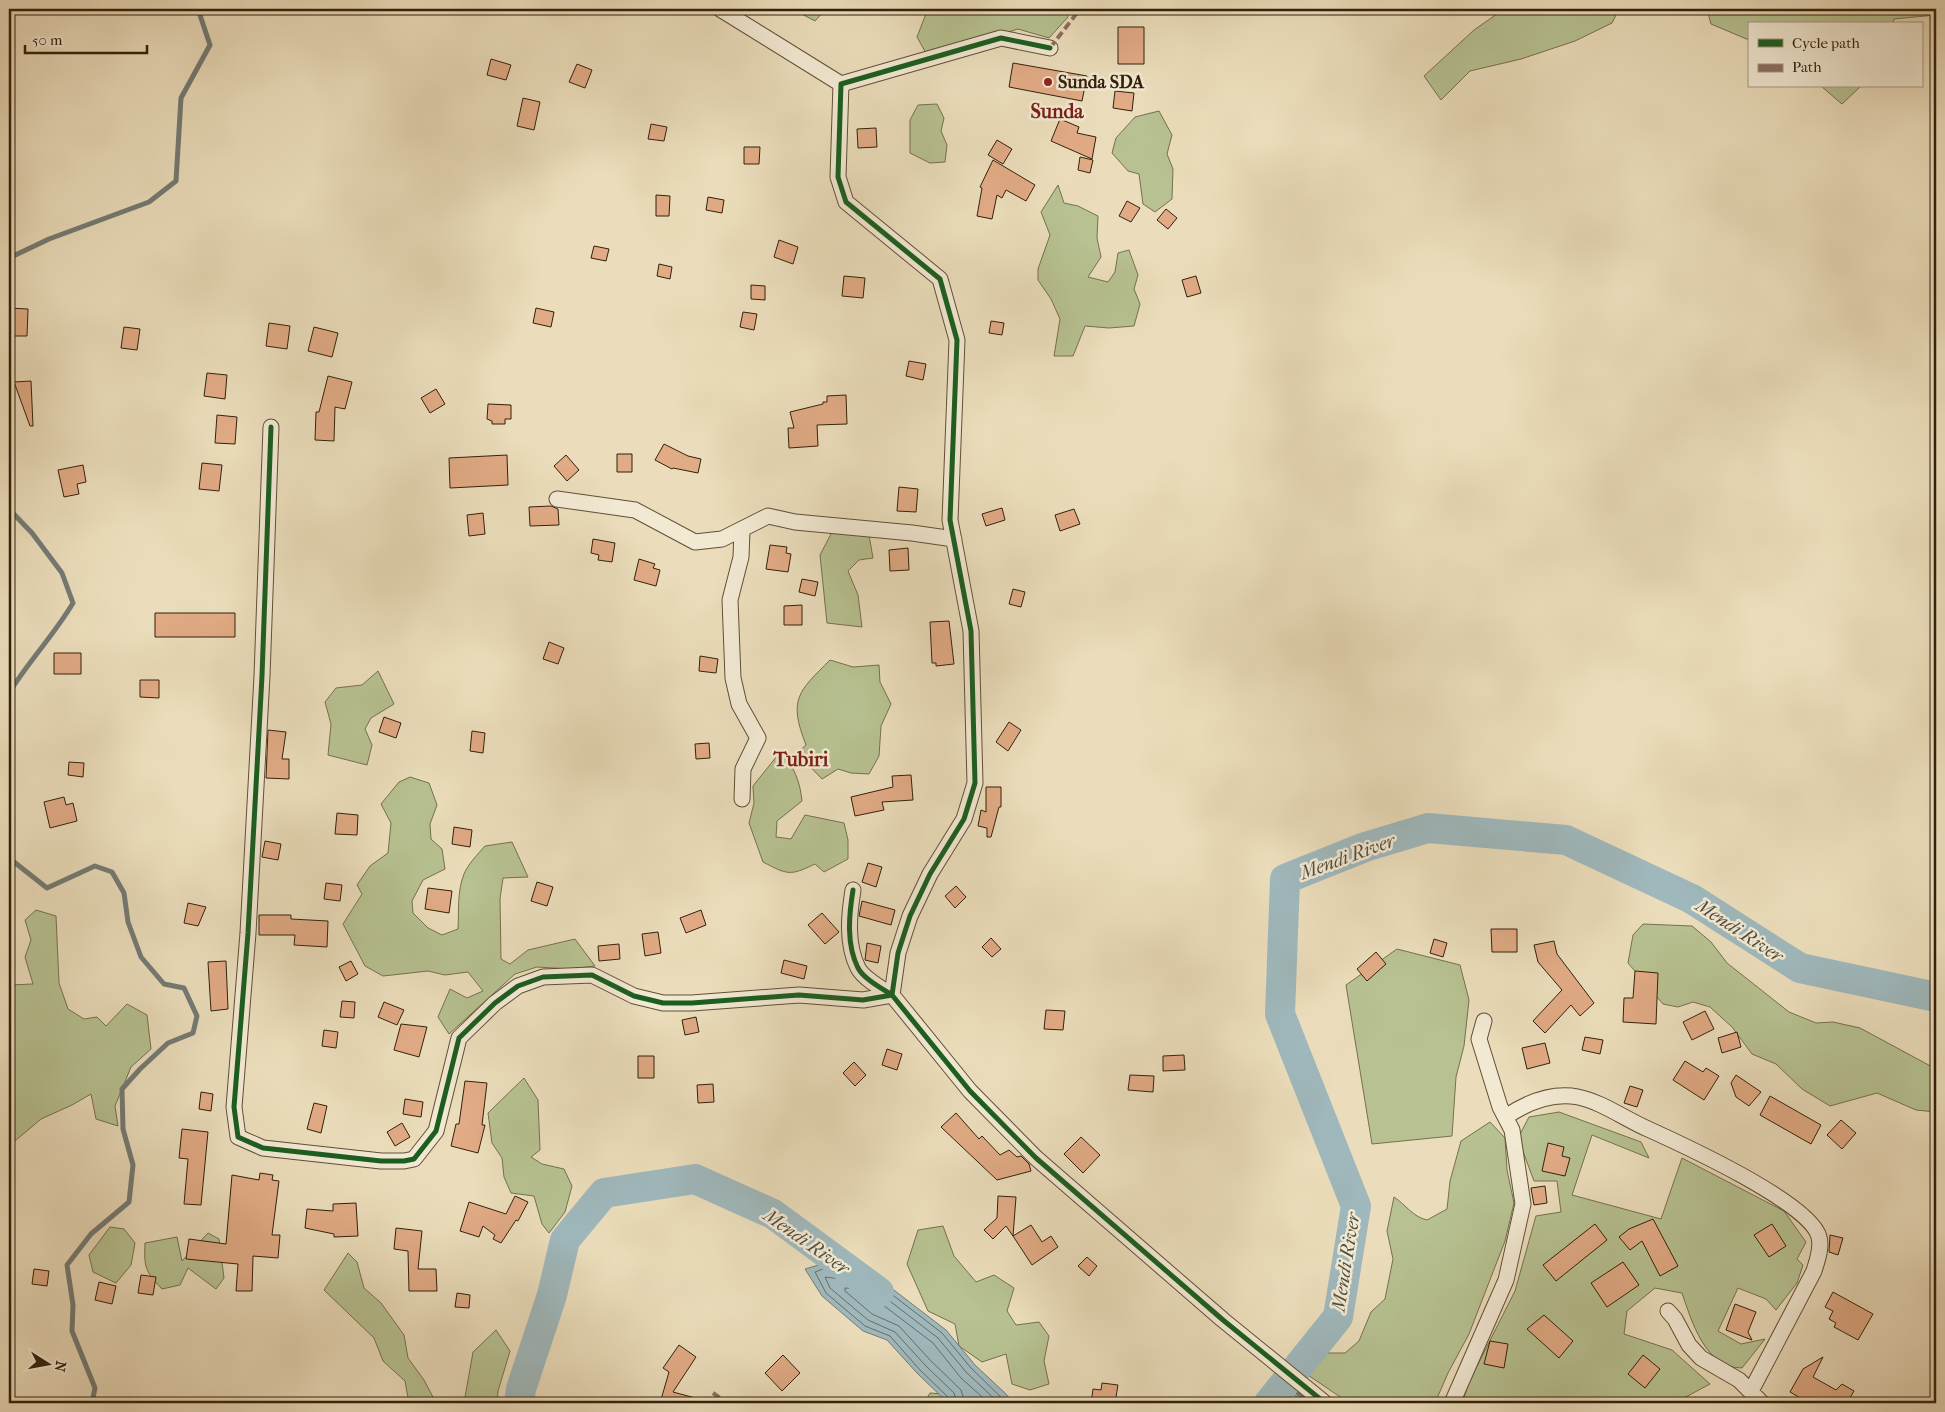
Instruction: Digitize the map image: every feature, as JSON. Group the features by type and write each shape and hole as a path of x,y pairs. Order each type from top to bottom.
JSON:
{"street":[{"path":"720,9 841,84 1001,38 1050,48"},
{"path":"841,84 838,176 846,202 940,279 956,340 950,520 971,631 975,783 964,819 930,874 910,916 898,952 892,995"},
{"path":"271,426 262,676 248,933 234,1107 238,1137 263,1148 381,1162 414,1159 436,1130 460,1038 495,1003 518,986 543,977 592,975 634,996 663,1003 692,1003 799,995 863,1000 892,995"},
{"path":"557,499 635,510 661,526 695,542 722,540 768,516 796,522 954,539"},
{"path":"742,530 741,557 730,600 733,678 739,704 758,738 743,769 742,799"},
{"path":"853,890 849,919 852,946 859,969 876,985 892,995 970,1091 1036,1158 1223,1320 1271,1357 1325,1403"},
{"path":"1452,1403 1506,1280 1523,1204 1512,1130 1500,1107 1481,1045 1480,1039 1484,1021"},
{"path":"1506,1116 1536,1100 1559,1096 1579,1098 1689,1147 1731,1169 1805,1217 1819,1236 1819,1253 1814,1271 1751,1391"},
{"path":"1668,1312 1675,1319 1689,1345 1701,1358 1739,1380 1762,1403"}],"green space":[{"path":"792,9 826,9 815,21"},
{"path":"945,9 1066,9 1068,17 1049,38 1018,29 959,47 926,53 917,37 927,11 941,15"},
{"path":"1504,9 1619,9 1612,23 1575,41 1521,59 1470,71 1441,100 1424,76 1474,30"},
{"path":"1707,9 1936,9 1936,15 1894,19 1893,22 1748,22 1748,40 1711,24"},
{"path":"1823,88 1859,88 1842,104"},
{"path":"937,104 944,118 941,131 947,145 945,162 930,163 910,153 910,120 918,105"},
{"path":"1159,111 1172,135 1167,154 1173,169 1172,199 1155,212 1143,204 1139,174 1128,171 1112,153 1116,138 1135,117"},
{"path":"1058,185 1064,203 1078,206 1098,216 1097,238 1101,257 1088,277 1108,282 1115,272 1118,253 1129,250 1138,275 1134,289 1140,304 1134,326 1109,328 1085,326 1073,356 1054,356 1060,319 1051,299 1038,280 1038,269 1050,235 1041,212"},
{"path":"832,532 869,535 873,558 859,560 848,571 858,595 862,627 827,623 820,555"},
{"path":"830,660 853,667 879,665 880,682 891,704 881,726 879,756 869,774 851,773 838,769 822,779 797,753 806,745 798,717 797,706 799,697 810,680"},
{"path":"378,671 394,704 371,718 365,729 372,745 367,765 328,755 331,724 325,702 336,688 362,685"},
{"path":"781,751 796,774 802,801 777,821 776,837 791,839 805,815 844,823 848,840 848,859 824,872 815,864 800,871 784,872 763,862 749,823 754,803 753,786"},
{"path":"410,777 429,783 437,805 430,824 431,839 442,849 445,869 423,880 412,901 413,913 428,928 442,935 458,929 460,887 468,867 485,846 512,842 528,877 503,878 500,899 501,959 510,964 528,950 575,939 595,966 570,969 537,967 515,974 449,1034 438,1017 450,989 467,998 483,991 468,972 445,975 428,971 383,976 365,966 343,924 362,894 357,885 370,866 388,853 391,823 381,804 399,782"},
{"path":"36,910 56,916 59,983 68,1009 84,1019 97,1017 106,1026 127,1004 147,1015 151,1049 131,1067 115,1106 118,1126 96,1119 91,1094 41,1119 9,1146 9,985 33,984 25,957 31,940 25,920"},
{"path":"1643,924 1692,926 1711,942 1727,963 1789,1012 1816,1023 1833,1022 1860,1028 1936,1069 1936,1112 1916,1110 1877,1093 1830,1106 1802,1089 1776,1064 1752,1054 1732,1027 1710,1007 1693,1002 1678,1007 1663,1004 1628,963 1633,935"},
{"path":"1397,949 1460,965 1469,1000 1464,1046 1456,1077 1452,1136 1372,1144 1346,985"},
{"path":"524,1078 538,1100 540,1150 531,1157 542,1164 564,1169 572,1186 565,1212 549,1233 542,1224 534,1196 511,1193 504,1177 502,1158 492,1143 488,1113"},
{"path":"1559,1112 1641,1142 1649,1158 1592,1135 1572,1195 1661,1219 1682,1158 1784,1211 1806,1242 1797,1259 1803,1265 1797,1283 1776,1310 1766,1299 1738,1288 1718,1331 1741,1344 1765,1339 1742,1368 1729,1366 1709,1352 1690,1317 1682,1293 1655,1288 1627,1311 1624,1334 1672,1350 1710,1384 1682,1399 1683,1403 1462,1403 1470,1380 1515,1291 1536,1216 1561,1212 1557,1181 1534,1181 1518,1138 1529,1117"},
{"path":"1490,1122 1505,1138 1507,1170 1514,1203 1505,1241 1469,1334 1448,1373 1435,1403 1349,1403 1305,1373 1300,1357 1319,1353 1345,1353 1359,1341 1371,1312 1385,1299 1393,1259 1387,1231 1394,1197 1414,1214 1427,1220 1447,1209 1450,1181 1461,1141"},
{"path":"943,1226 954,1256 976,1282 994,1275 1014,1288 1007,1311 1016,1325 1039,1322 1049,1336 1044,1361 1049,1384 1030,1390 1012,1384 1006,1354 982,1362 959,1346 955,1324 928,1311 907,1264 918,1230"},
{"path":"110,1227 124,1229 135,1243 131,1265 116,1283 93,1272 89,1255"},
{"path":"208,1233 219,1239 224,1278 216,1289 188,1268 180,1285 162,1289 152,1278 145,1264 145,1243 177,1237 182,1261"},
{"path":"348,1253 357,1262 364,1288 381,1303 404,1335 408,1358 424,1380 433,1397 431,1403 409,1403 405,1381 383,1361 374,1338 324,1290"},
{"path":"496,1330 510,1351 498,1391 497,1403 464,1403 473,1352"},
{"path":"1286,1388 1305,1403 1277,1403"},
{"path":"930,1393 944,1394 949,1403 924,1403"}],"water":[{"path":"822,1264 869,1271 946,1330 975,1365 1013,1403 948,1403 887,1340 863,1331 822,1296 805,1269"}],"building":[{"path":"1118,27 1144,27 1144,64 1118,64"},
{"path":"491,59 511,65 506,80 487,75"},
{"name":"Sunda SDA","path":"1013,63 1087,76 1082,101 1009,87"},
{"path":"577,64 592,70 585,88 569,82"},
{"path":"1115,91 1134,93 1132,111 1113,108"},
{"path":"523,98 540,102 534,130 517,126"},
{"path":"1060,119 1079,127 1077,133 1096,137 1092,159 1051,141"},
{"path":"651,124 667,127 664,141 648,139"},
{"path":"876,128 877,147 858,148 857,129"},
{"path":"997,140 1012,149 1003,164 988,155"},
{"path":"744,147 760,147 759,164 744,164"},
{"path":"1080,157 1093,160 1090,173 1078,170"},
{"path":"993,160 1035,185 1026,201 1006,190 1002,198 997,195 992,219 977,216 982,188 980,187"},
{"path":"656,195 670,196 669,216 656,216"},
{"path":"708,197 724,200 722,213 706,210"},
{"path":"1127,201 1140,208 1131,222 1119,216"},
{"path":"1166,209 1177,218 1168,229 1157,220"},
{"path":"779,240 798,247 793,264 774,257"},
{"path":"594,246 609,249 606,261 591,258"},
{"path":"659,264 672,267 670,279 657,276"},
{"path":"844,276 865,278 863,298 842,296"},
{"path":"1196,276 1201,293 1187,297 1182,280"},
{"path":"751,285 765,286 765,300 751,299"},
{"path":"9,308 28,309 27,336 9,336"},
{"path":"536,308 554,312 551,327 533,323"},
{"path":"743,312 757,314 754,330 740,327"},
{"path":"991,321 1004,323 1002,335 989,333"},
{"path":"269,323 290,326 287,349 266,346"},
{"path":"124,327 140,329 137,350 121,348"},
{"path":"314,327 338,333 332,357 308,351"},
{"path":"909,361 926,364 923,380 906,376"},
{"path":"207,373 227,375 225,399 204,396"},
{"path":"328,376 352,382 345,409 335,407 334,441 315,440 316,412 319,412"},
{"path":"31,381 33,426 30,426 14,382"},
{"path":"436,389 445,404 430,413 421,398"},
{"path":"846,395 847,424 817,425 818,446 789,448 788,428 794,428 790,412 823,404 823,402 827,402 827,396"},
{"path":"488,404 511,405 511,419 505,419 505,424 492,424 492,421 487,419"},
{"path":"217,415 237,417 235,444 215,443"},
{"path":"664,444 688,456 701,459 698,473 672,469 655,460"},
{"path":"617,454 632,454 632,472 617,472"},
{"path":"507,455 508,485 450,488 449,458"},
{"path":"566,455 579,470 567,481 554,466"},
{"path":"202,463 222,465 219,491 199,489"},
{"path":"83,465 86,482 77,484 79,494 64,497 58,470"},
{"path":"899,487 918,489 916,512 897,511"},
{"path":"551,506 558,509 559,525 530,526 529,507"},
{"path":"1002,508 1005,520 986,526 982,514"},
{"path":"1074,509 1080,524 1060,531 1055,515"},
{"path":"483,513 485,534 469,536 467,515"},
{"path":"593,539 615,543 612,562 598,560 599,555 591,553"},
{"path":"770,545 787,547 786,553 791,554 788,572 766,569"},
{"path":"908,548 909,570 890,571 889,550"},
{"path":"639,559 655,564 653,568 660,570 656,586 634,580"},
{"path":"802,579 818,582 815,596 799,592"},
{"path":"1013,589 1025,592 1021,607 1009,604"},
{"path":"802,605 802,625 784,625 784,606"},
{"path":"155,613 235,613 235,637 155,637"},
{"path":"949,621 954,664 936,666 936,663 932,663 930,622"},
{"path":"549,642 564,648 558,664 543,659"},
{"path":"54,653 81,653 81,674 54,674"},
{"path":"700,656 718,659 716,673 699,671"},
{"path":"140,680 159,680 159,698 140,697"},
{"path":"384,717 401,723 396,738 379,732"},
{"path":"1009,722 1021,730 1008,751 996,742"},
{"path":"268,730 286,732 282,759 289,759 289,779 266,778"},
{"path":"472,731 485,733 483,753 470,751"},
{"path":"709,743 710,758 696,759 695,744"},
{"path":"69,762 84,763 83,777 68,775"},
{"path":"911,775 913,800 882,802 884,810 855,816 851,797 893,787 892,776"},
{"path":"986,787 1001,787 1001,807 999,807 991,837 987,837 987,828 978,826 981,810 986,812"},
{"path":"64,797 66,805 73,803 77,821 50,828 44,802"},
{"path":"337,813 358,815 357,835 335,834"},
{"path":"454,827 472,830 470,847 452,844"},
{"path":"265,841 281,844 278,860 262,857"},
{"path":"868,863 882,867 876,887 862,882"},
{"path":"537,882 553,887 547,906 531,901"},
{"path":"326,883 342,885 340,901 324,899"},
{"path":"956,886 966,897 955,908 945,896"},
{"path":"428,888 452,891 449,913 425,909"},
{"path":"862,901 895,910 891,925 859,916"},
{"path":"188,903 206,907 198,926 184,923"},
{"path":"701,910 706,925 686,933 680,918"},
{"path":"822,913 839,932 825,944 808,925"},
{"path":"259,915 291,915 291,919 328,921 327,947 294,945 295,935 259,935"},
{"path":"1491,929 1517,929 1517,952 1492,952"},
{"path":"658,932 661,953 645,956 642,934"},
{"path":"991,938 1001,949 992,957 982,947"},
{"path":"1434,939 1447,943 1443,957 1430,953"},
{"path":"1554,941 1557,954 1594,1003 1580,1016 1571,1005 1545,1033 1533,1021 1562,990 1538,962 1534,945"},
{"path":"867,943 881,946 878,963 865,960"},
{"path":"619,944 620,959 599,961 598,946"},
{"path":"1376,952 1386,964 1367,981 1357,969"},
{"path":"784,960 807,966 804,979 781,973"},
{"path":"226,961 228,1009 211,1011 208,962"},
{"path":"351,961 358,974 346,981 339,967"},
{"path":"1635,971 1658,973 1656,1024 1623,1022 1624,998 1633,998"},
{"path":"342,1001 355,1002 354,1018 340,1017"},
{"path":"384,1002 404,1010 397,1025 378,1017"},
{"path":"1046,1010 1065,1011 1063,1030 1044,1029"},
{"path":"1705,1011 1714,1029 1692,1040 1683,1022"},
{"path":"696,1017 699,1032 685,1035 682,1020"},
{"path":"401,1024 427,1027 419,1057 394,1050"},
{"path":"324,1030 338,1032 336,1048 322,1046"},
{"path":"1737,1032 1741,1047 1722,1053 1718,1038"},
{"path":"1585,1037 1603,1040 1600,1054 1582,1050"},
{"path":"1545,1043 1550,1063 1527,1069 1522,1048"},
{"path":"887,1049 902,1054 897,1070 882,1065"},
{"path":"1184,1055 1185,1070 1163,1071 1163,1056"},
{"path":"638,1056 654,1056 654,1078 638,1078"},
{"path":"1685,1061 1703,1072 1706,1068 1719,1076 1704,1100 1673,1080"},
{"path":"854,1062 866,1075 855,1086 843,1073"},
{"path":"1130,1075 1154,1076 1153,1092 1128,1090"},
{"path":"1736,1075 1761,1092 1749,1106 1736,1097 1731,1083"},
{"path":"465,1081 487,1083 482,1125 485,1125 478,1153 451,1146 456,1124 459,1124"},
{"path":"713,1084 714,1102 698,1103 697,1085"},
{"path":"1630,1086 1643,1090 1637,1107 1624,1103"},
{"path":"201,1092 213,1094 211,1111 199,1109"},
{"path":"1770,1096 1821,1125 1811,1144 1760,1115"},
{"path":"405,1099 423,1102 421,1117 403,1114"},
{"path":"314,1103 327,1106 321,1133 307,1129"},
{"path":"956,1113 979,1139 982,1136 1000,1155 1009,1150 1017,1157 1021,1156 1029,1164 1031,1171 997,1180 941,1127"},
{"path":"1841,1120 1856,1133 1842,1149 1827,1135"},
{"path":"402,1123 410,1137 395,1146 387,1132"},
{"path":"182,1129 208,1132 201,1205 184,1204 188,1159 179,1158"},
{"path":"1081,1137 1100,1155 1083,1173 1064,1154"},
{"path":"1548,1143 1564,1147 1562,1156 1570,1158 1565,1176 1542,1171"},
{"path":"260,1173 273,1175 272,1180 279,1181 272,1235 280,1235 278,1258 253,1256 252,1291 236,1291 238,1264 186,1259 189,1239 226,1244 232,1175 259,1180"},
{"path":"1545,1186 1547,1203 1534,1205 1531,1188"},
{"path":"515,1196 528,1202 518,1221 516,1220 501,1243 493,1239 495,1235 483,1226 479,1237 460,1231 469,1202 506,1214"},
{"path":"998,1196 1016,1197 1013,1236 1006,1226 993,1239 984,1230 997,1218"},
{"path":"356,1203 358,1236 334,1237 334,1234 305,1228 307,1209 333,1211 333,1204"},
{"path":"1653,1219 1678,1266 1660,1276 1642,1241 1630,1250 1619,1237 1629,1229"},
{"path":"1595,1224 1607,1240 1556,1281 1543,1265"},
{"path":"1772,1224 1786,1246 1769,1257 1754,1235"},
{"path":"1031,1225 1042,1242 1051,1236 1058,1247 1032,1265 1013,1236"},
{"path":"396,1228 422,1231 418,1269 436,1269 437,1291 409,1291 408,1251 394,1249"},
{"path":"1830,1235 1843,1238 1838,1255 1829,1252"},
{"path":"1087,1257 1097,1266 1089,1276 1078,1266"},
{"path":"1623,1262 1639,1285 1607,1307 1591,1283"},
{"path":"34,1269 49,1271 47,1286 32,1284"},
{"path":"141,1275 156,1277 153,1295 138,1293"},
{"path":"99,1282 116,1286 112,1304 95,1300"},
{"path":"1833,1292 1873,1314 1858,1340 1834,1327 1836,1323 1829,1319 1833,1311 1825,1307"},
{"path":"457,1293 470,1295 469,1308 455,1307"},
{"path":"1735,1304 1756,1312 1748,1332 1752,1340 1726,1330"},
{"path":"1544,1315 1573,1341 1559,1358 1527,1329"},
{"path":"1490,1341 1508,1344 1504,1368 1484,1364"},
{"path":"679,1345 696,1357 673,1392 699,1399 698,1403 660,1403 669,1372 663,1368"},
{"path":"783,1355 800,1373 782,1391 765,1373"},
{"path":"1643,1355 1660,1369 1645,1388 1628,1374"},
{"path":"1823,1357 1813,1377 1836,1390 1842,1384 1854,1391 1847,1403 1841,1403 1832,1398 1829,1403 1809,1403 1790,1392 1803,1369"},
{"path":"1102,1383 1118,1385 1115,1403 1091,1403 1093,1389 1101,1390"}],"waterway":[{"path":"9,258 49,239 149,202 176,181 181,98 210,45 198,9"},
{"path":"9,509 32,533 62,573 73,603 9,693"},
{"name":"Mendi River","path":"1269,1403 1338,1317 1356,1206 1280,1014 1285,879 1365,847 1428,828 1566,840 1692,899 1800,968 1936,997"},
{"path":"9,858 47,888 95,866 112,872 124,893 128,922 141,957 164,984 184,988 197,1016 193,1033 168,1043 122,1089 123,1129 133,1165 129,1202 91,1234 67,1265 73,1305 72,1331 95,1388 92,1403"},
{"name":"Mendi River","path":"519,1403 521,1389 552,1295 565,1240 604,1193 695,1179 773,1214 879,1292"},
{"path":"1285,1382 1310,1403"}],"marked path":[{"path":"1050,48 1080,9"},
{"path":"713,1393 727,1403"}],"cycle path":[{"path":"853,890 849,929 854,959 864,976 892,995 898,953 910,916 930,874 964,819 975,783 971,631 950,520 957,340 940,279 846,202 838,177 841,84 1001,38 1050,48"},
{"path":"271,427 262,676 248,933 234,1107 238,1137 263,1148 381,1161 414,1159 436,1131 459,1038 495,1003 518,986 543,977 592,975 634,996 663,1003 692,1003 799,995 863,1000 892,995 970,1091 1036,1158 1223,1320 1325,1403"}],"place":[{"name":"Sunda SDA","path":"1048,82"}],"district":[{"name":"Sunda","path":"1057,111"},
{"name":"Tubiri","path":"801,759"}]}
